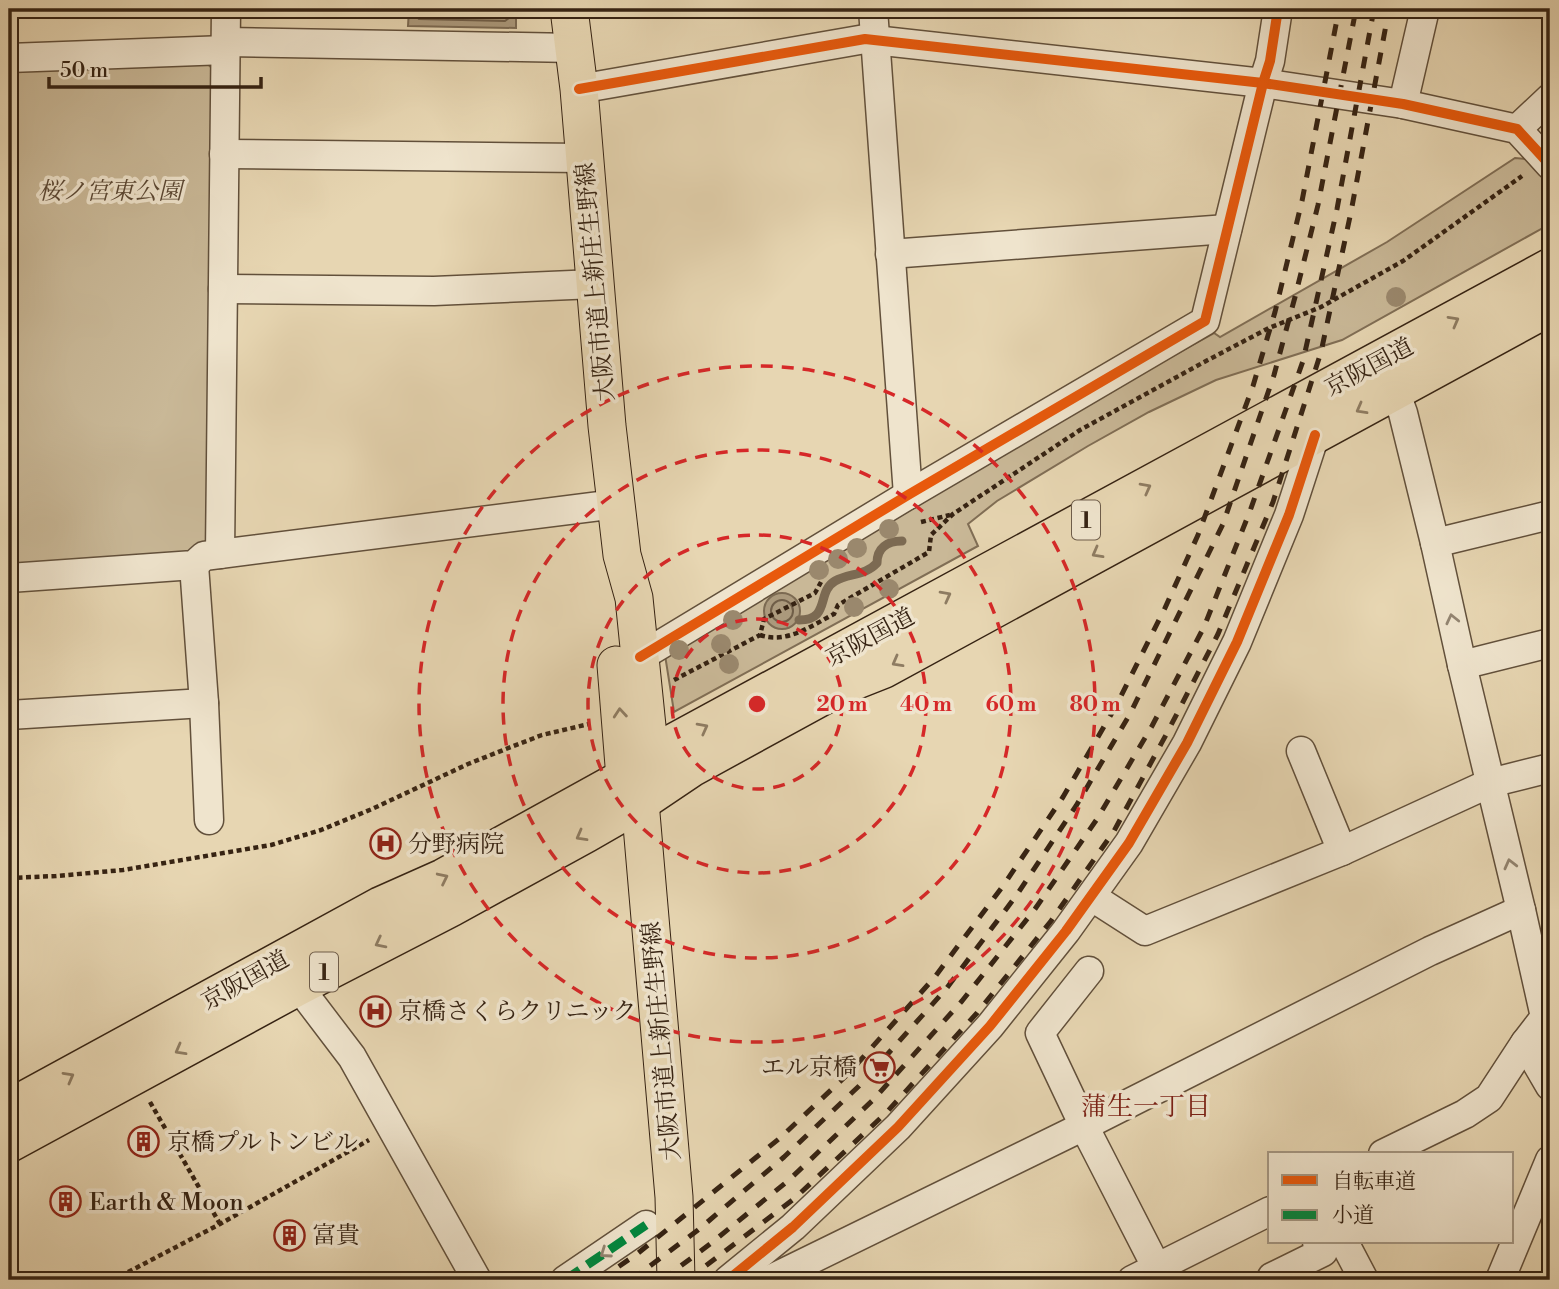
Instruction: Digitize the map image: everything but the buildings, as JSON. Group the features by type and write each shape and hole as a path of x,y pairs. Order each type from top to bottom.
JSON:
{"highway":[{"name":"京阪国道","path":"9,1109 369,912 444,878 638,778 1550,268"},
{"name":"京阪国道","path":"9,1143 586,834 638,778 692,767 828,693 883,669 1550,306"}],"main road":[{"name":"大阪市道上新庄生野線","path":"569,9 579,89 607,426 622,555 634,598 640,657 638,778"},
{"name":"大阪市道上新庄生野線","path":"622,555 610,588 638,778 674,1197 676,1280"}],"street":[{"path":"220,554 226,9"},
{"path":"873,9 908,495"},
{"path":"640,657 908,495 1205,321 1270,61 1278,9"},
{"path":"1403,104 1425,9"},
{"path":"579,89 865,39 1263,83 1403,104 1517,130 1550,165"},
{"path":"9,58 226,46 574,48"},
{"path":"1517,130 1550,98"},
{"path":"225,154 584,158"},
{"path":"890,254 1227,229"},
{"path":"223,289 434,291 595,284"},
{"path":"1388,1152 1465,1114 1489,1098 1548,1015 1490,783 1435,543 1403,413 1395,391"},
{"path":"728,1280 793,1227 898,1127 990,1026 1092,897 1129,844 1187,743 1237,642 1289,515 1315,435"},
{"path":"9,578 194,565 204,556 617,504"},
{"path":"1435,543 1550,515"},
{"path":"194,565 209,820"},
{"path":"1462,664 1550,643"},
{"path":"9,715 204,703"},
{"path":"1301,751 1342,851"},
{"path":"1092,897 1145,931 1342,851 1490,783 1550,768"},
{"path":"769,1280 1084,1126 1430,951 1521,910"},
{"path":"1089,971 1040,1033 1151,1276 1268,1212"},
{"path":"298,986 352,1057 477,1280"},
{"path":"1525,1044 1550,1086"},
{"path":"1500,1280 1550,1160"},
{"path":"565,1280 646,1225"},
{"path":"1274,1280 1272,1277 1332,1244 1364,1280"}],"path":[{"path":"664,686 760,635 771,638 795,634 834,614 838,605 929,552 931,535 953,514 1080,430 1269,328 1321,307 1403,261 1522,175"},
{"path":"760,635 764,619 800,601"},
{"path":"9,878 123,870 271,845 321,830 468,764 542,735 591,723"},
{"path":"146,1096 220,1224"},
{"path":"113,1280 220,1224 391,1128"}],"green space":[{"name":"桜ノ宮東公園","path":"202,59 213,69 207,540 195,551 9,567 9,67"},
{"path":"1515,158 1526,159 1550,184 1550,224 1342,340 1216,380 1149,412 997,501 968,524 978,546 674,712 665,655 1145,372 1214,333 1220,337 1387,242"}],"water":[{"path":"409,9 516,9 516,28 408,26"},
{"path":"782,593 795,598 800,611 795,624 782,629 769,624 764,611 769,598"}],"waterway":[{"path":"799,620 809,619 819,611 829,586 835,581 867,570 877,563 884,546 902,541"}],"railway":[{"path":"599,1280 637,1254 780,1138 848,1074 934,978 1003,886 1063,797 1116,706 1198,535 1253,386 1275,312 1302,201 1339,9"},
{"path":"631,1280 698,1230 784,1157 859,1086 946,989 1016,896 1076,806 1130,714 1223,524 1274,375 1318,205 1356,9"},
{"path":"662,1280 789,1180 873,1100 962,1001 1035,909 1097,819 1152,726 1204,627 1250,511 1303,361 1337,209 1374,9"},
{"path":"687,1280 795,1198 886,1113 977,1013 1051,921 1114,831 1218,634 1273,502 1321,352 1351,212 1389,9"}],"marked path":[{"path":"565,1280 646,1225"}],"cycle path":[{"path":"640,657 908,495 1205,321 1270,61 1278,9"},
{"path":"579,89 865,39 1263,83 1403,104 1517,129 1550,165"},
{"path":"728,1280 793,1227 898,1127 990,1026 1066,931 1129,843 1187,743 1237,642 1289,515 1315,435"}],"place":[{"name":"分野病院","path":"385,844"},
{"name":"京橋さくらクリニック","path":"375,1011"},
{"name":"エル京橋","path":"880,1067"},
{"name":"京橋プルトンビル","path":"144,1142"},
{"name":"Earth & Moon","path":"66,1202"},
{"name":"富貴","path":"289,1235"}],"district":[{"name":"蒲生一丁目","path":"1146,1106"}]}
